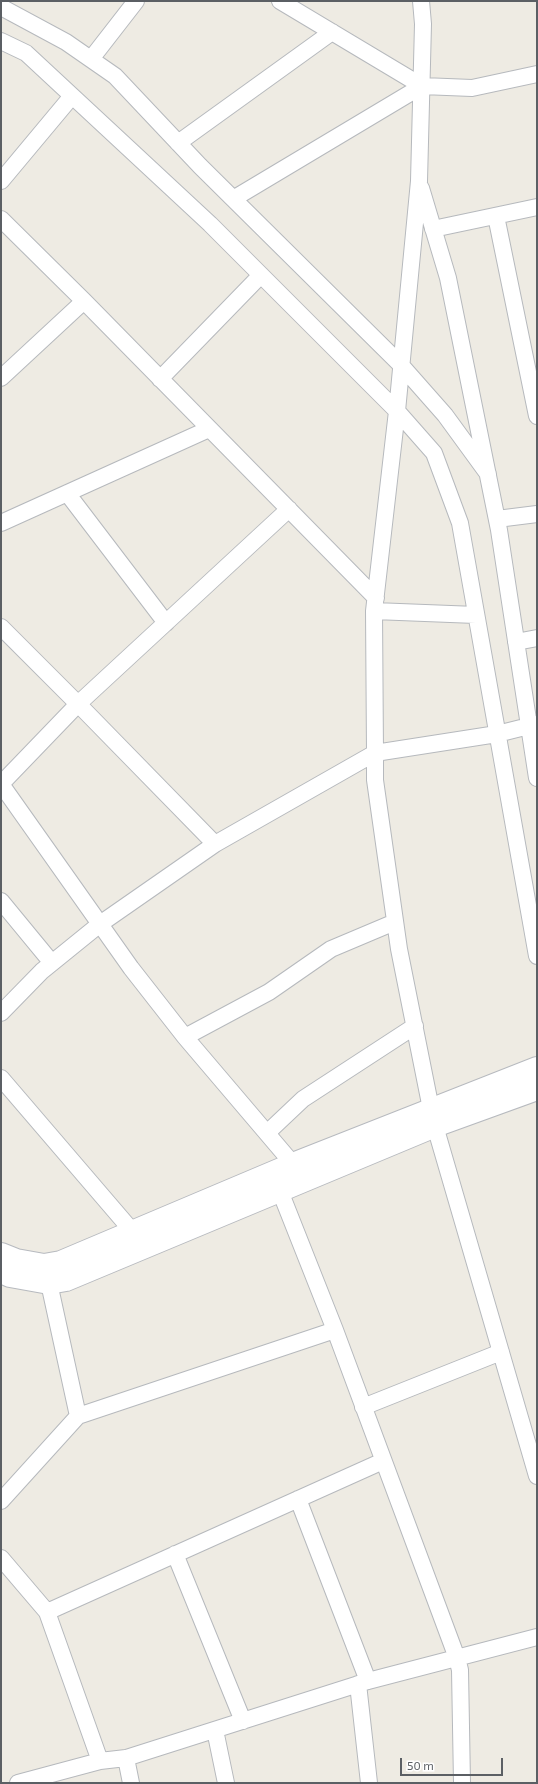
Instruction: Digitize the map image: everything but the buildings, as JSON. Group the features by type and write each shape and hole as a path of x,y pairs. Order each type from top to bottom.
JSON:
{"main road":[{"path":"1,1254 16,1260 44,1265 61,1262 133,1232 297,1173 433,1118 537,1068"},
{"path":"433,1118 537,1089"},
{"path":"1,1272 10,1276 50,1283 66,1280 280,1191 297,1173"}],"street":[{"path":"91,59 136,1"},
{"path":"280,1 422,86 472,88 536,77"},
{"path":"420,1 423,24 419,181 400,364 397,411 375,605 375,780 395,922 433,1118 537,1476"},
{"path":"1,7 66,42 115,76 233,199 400,364 445,415 488,474"},
{"path":"178,143 332,32"},
{"path":"1,41 26,53 210,224 397,411 434,453 460,523 537,956"},
{"path":"233,199 422,86"},
{"path":"1,181 72,96"},
{"path":"419,181 448,278 497,519 516,642 533,725 537,778"},
{"path":"433,229 537,207"},
{"path":"496,216 537,416"},
{"path":"1,219 84,301 289,510 375,605 476,615"},
{"path":"160,379 261,274"},
{"path":"1,378 84,301"},
{"path":"1,523 210,429"},
{"path":"67,493 166,623"},
{"path":"289,510 78,704 1,784 131,968 185,1037 267,1133 297,1173"},
{"path":"497,519 537,514"},
{"path":"1,627 215,844"},
{"path":"516,642 537,638"},
{"path":"1,1013 52,963 100,924 215,844 375,752 497,734 533,725"},
{"path":"1,901 52,963"},
{"path":"185,1037 269,992 331,949 395,922"},
{"path":"267,1133 303,1099 415,1026"},
{"path":"1,1078 133,1232"},
{"path":"280,1191 334,1330 457,1658 460,1670 462,1783"},
{"path":"50,1283 78,1416"},
{"path":"1,1501 78,1416 334,1330"},
{"path":"363,1407 501,1352"},
{"path":"47,1612 383,1461"},
{"path":"298,1499 363,1683 369,1783"},
{"path":"175,1554 243,1721"},
{"path":"1,1558 47,1612 100,1761"},
{"path":"18,1783 100,1761 126,1758 363,1683 537,1637"},
{"path":"215,1730 226,1783"},
{"path":"126,1758 131,1783"}]}
